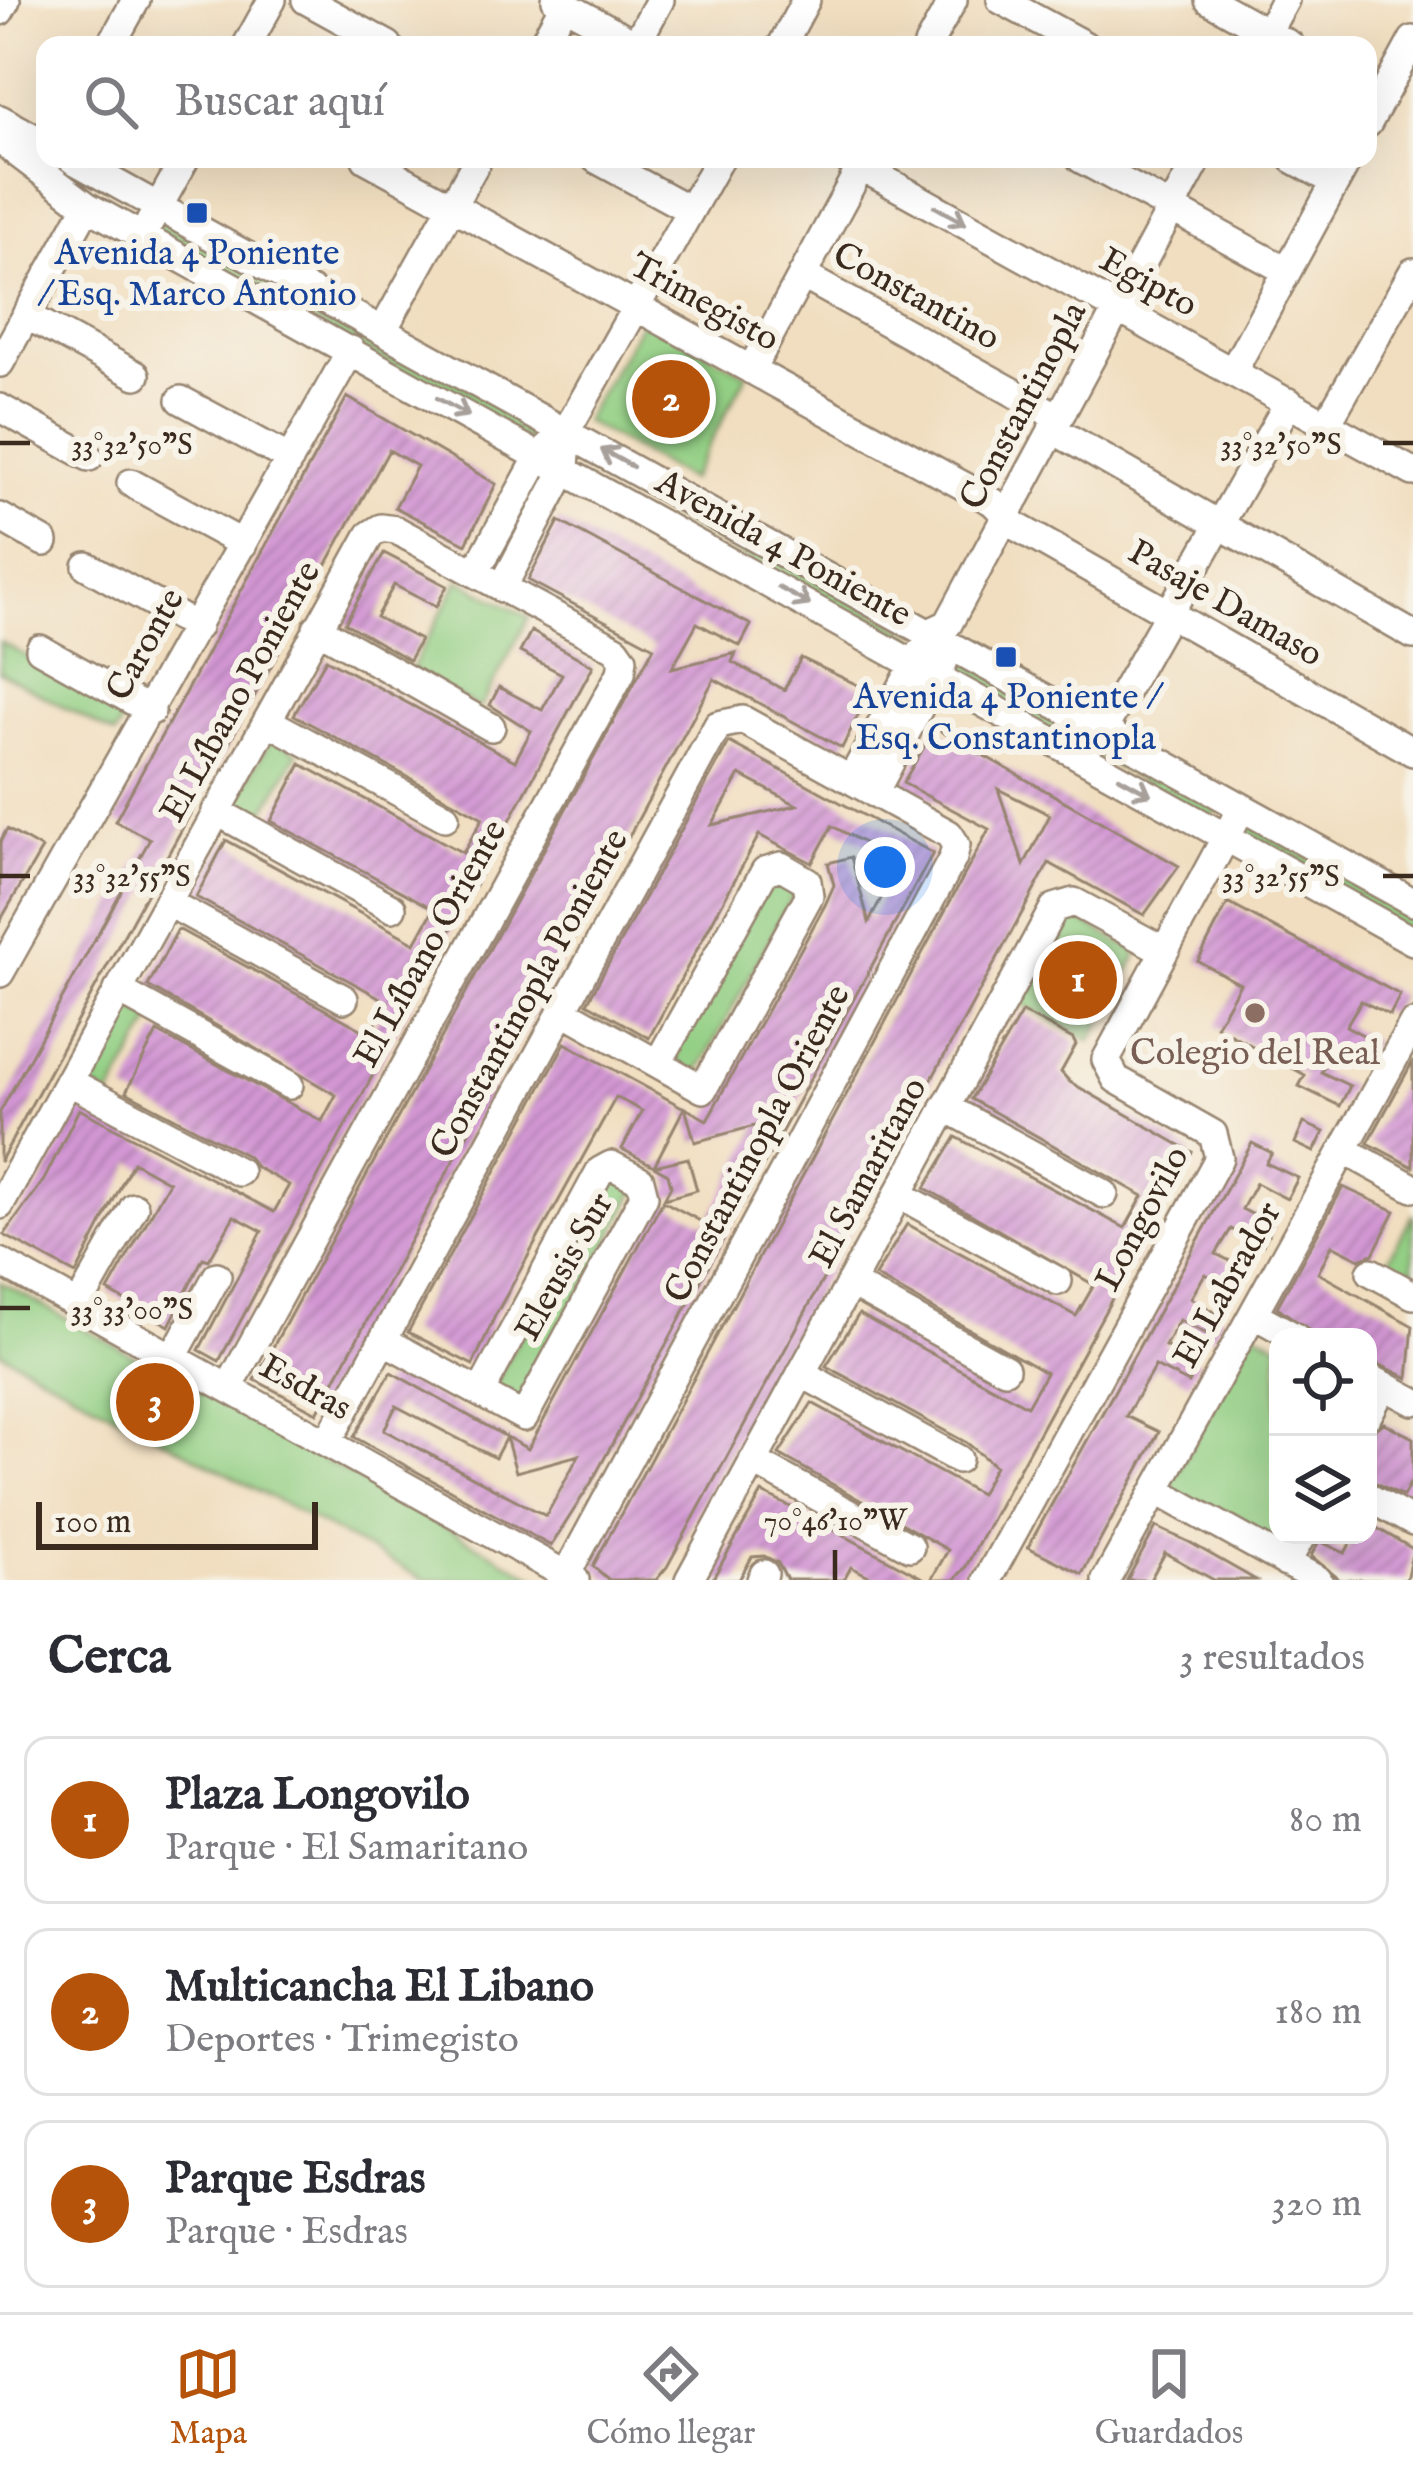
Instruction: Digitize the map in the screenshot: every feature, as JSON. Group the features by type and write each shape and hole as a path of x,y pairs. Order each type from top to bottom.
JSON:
{"street":[{"path":"0,11 6,0"},
{"path":"116,36 136,0"},
{"path":"253,36 272,0"},
{"path":"306,0 372,36"},
{"path":"641,36 660,0"},
{"path":"787,36 806,0"},
{"path":"933,36 953,0"},
{"path":"1001,0 1067,36"},
{"path":"1209,0 1265,36"},
{"path":"1274,36 1285,0"},
{"path":"546,36 560,2 622,36"},
{"path":"1377,89 1413,40"},
{"path":"0,119 36,139"},
{"name":"Avenida 4 Poniente","path":"0,140 36,167"},
{"name":"Avenida 4 Poniente","path":"37,168 87,206 1413,940"},
{"name":"Avenida 4 Poniente","path":"88,168 944,633 1406,898"},
{"path":"142,236 180,168"},
{"name":"Trimegisto","path":"382,168 993,502 1005,515"},
{"path":"383,330 473,168"},
{"path":"613,168 690,210"},
{"path":"502,587 567,430 714,168"},
{"path":"751,370 855,168"},
{"name":"Egipto","path":"869,168 1413,471"},
{"path":"1098,168 1287,272"},
{"name":"Constantinopla","path":"862,786 1193,168"},
{"path":"1233,371 1342,171"},
{"path":"0,363 87,206"},
{"path":"1327,423 1413,272"},
{"name":"Constantino","path":"802,275 1220,525 1413,634"},
{"path":"26,315 136,375"},
{"name":"Caronte","path":"0,973 10,930 151,711 350,350"},
{"path":"181,400 290,459"},
{"path":"1104,728 1289,402"},
{"path":"0,408 89,457"},
{"path":"475,573 552,462"},
{"path":"131,483 243,544"},
{"name":"Pasaje Damaso","path":"1005,515 1016,527 1413,752"},
{"path":"0,518 44,542"},
{"name":"El Líbano Poniente","path":"0,1205 364,543 381,528 396,530 502,587"},
{"path":"87,566 197,627"},
{"name":"El Líbano Oriente","path":"229,1387 621,673 623,659 616,650 502,587"},
{"path":"317,628 491,727"},
{"path":"40,649 151,711"},
{"name":"Constantinopla Poniente","path":"328,1441 718,725 743,720 862,786"},
{"path":"267,721 445,818"},
{"name":"Constantinopla Oriente","path":"570,1578 953,859 956,845 949,834 862,786"},
{"name":"Longovilo","path":"987,1580 1219,1158 1213,1134 1116,1079 1107,1066 1108,1048 1242,806"},
{"path":"217,812 392,908"},
{"path":"562,1010 658,1064 703,1089 809,896 807,881 777,865 765,871 658,1064"},
{"path":"1406,898 1413,869"},
{"path":"167,902 344,999"},
{"name":"El Samaritano","path":"688,1580 1058,904 1079,904 1163,950"},
{"path":"118,990 289,1084"},
{"name":"El Labrador","path":"1106,1580 1413,1024"},
{"path":"68,1081 239,1172"},
{"path":"945,1107 1104,1194"},
{"path":"1344,1150 1413,1188"},
{"name":"Eleusis Sur","path":"383,1340 480,1393 524,1417 644,1196 640,1180 611,1165 600,1171 480,1393"},
{"path":"898,1194 1058,1281"},
{"path":"79,1305 134,1207"},
{"name":"Esdras","path":"0,1262 570,1578"},
{"path":"1372,1272 1413,1295"},
{"path":"173,1357 217,1276"},
{"path":"850,1283 1005,1369"},
{"path":"1253,1314 1279,1328"},
{"path":"801,1373 958,1459"},
{"path":"1377,1382 1413,1401"},
{"path":"753,1461 910,1547"},
{"path":"1156,1490 1318,1580"},
{"path":"1377,1502 1413,1522"},
{"path":"1286,1563 1297,1544"}],"green space":[{"path":"157,219 543,428 534,444 151,232"},
{"path":"643,319 747,374 690,480 584,421"},
{"path":"572,443 916,637 906,649 572,460"},
{"path":"459,580 529,617 480,708 410,671"},
{"path":"0,642 128,711 115,735 0,672"},
{"path":"952,654 1220,804 1211,820 943,669"},
{"path":"272,738 298,753 254,829 228,815"},
{"path":"1245,823 1413,917 1413,936 1238,838"},
{"path":"767,878 796,890 697,1074 668,1056"},
{"path":"1072,916 1135,951 1136,957 1091,1041 1020,1003 1065,917"},
{"path":"120,1002 153,1019 110,1097 78,1079"},
{"path":"608,1170 638,1187 523,1401 494,1385"},
{"path":"1413,1214 1413,1290 1381,1273"},
{"path":"0,1282 540,1580 425,1580 0,1352"},
{"path":"1254,1331 1269,1339 1269,1543 1168,1488"}],"building":[{"path":"347,397 496,484 466,544 395,507 417,466 389,450 0,1162 0,1112 150,839 115,821"},
{"path":"559,521 751,625 740,646 697,623 672,668 736,653 732,662 784,690 801,658 870,691 842,748 714,679 317,1413 255,1380 654,647 528,580"},
{"path":"384,553 447,586 436,607 394,585 376,617 420,640 409,660 345,623"},
{"path":"531,631 593,666 219,1361 199,1350 262,1231 234,1216 209,1260 203,1258 169,1326 108,1291 169,1182 133,1162 76,1274 4,1235 44,1180 79,1109 274,1212 289,1185 256,1167 247,1156 126,1092 157,1032 322,1121 336,1095 148,986 178,929 370,1034 388,1002 196,897 226,840 415,943 434,909 271,821 301,764 463,853 483,818 294,715 326,659 515,761 531,731 490,705 499,687 542,710 562,674 520,652"},
{"path":"935,728 1179,866 1144,915 1049,863 667,1567 656,1580 609,1580 593,1566 989,829 903,783","holes":["998,789 1050,815 1024,865"]},
{"path":"729,742 933,853 591,1483 551,1546 354,1437 391,1372 528,1449 663,1201 706,1224 745,1154 758,1125 695,1142 685,1108 707,1120 825,905 834,885 828,863 851,857 869,922 900,862 832,826 812,863 759,835 649,1038 587,1003","holes":["740,775 797,805 712,825","396,1406 495,1458 506,1437 516,1472 579,1455 546,1516 384,1430"]},
{"path":"7,829 42,849 0,921 0,842"},
{"path":"1228,903 1400,995 1390,1015 1361,1001 1346,1026 1374,1041 1364,1061 1335,1046 1321,1072 1350,1086 1340,1106 1299,1086 1305,1075 1216,1026 1240,984 1198,961"},
{"path":"1022,1012 1073,1039 1076,1045 1061,1072 1070,1082 1192,1152 965,1568 954,1580 931,1580 948,1550 779,1454 812,1403 980,1494 995,1466 967,1443 826,1366 859,1314 1027,1406 1046,1373 875,1276 907,1224 1076,1316 1094,1285 925,1188 956,1137 1125,1228 1143,1196 971,1099"},
{"path":"565,1043 684,1108 654,1166 622,1149 642,1111 616,1097 495,1316 473,1365 408,1332"},
{"path":"1413,1061 1413,1167 1368,1143"},
{"path":"1304,1123 1324,1132 1314,1152 1295,1143"},
{"path":"1252,1143 1272,1153 1266,1163 1298,1178 1287,1199 1256,1183 1242,1209 1273,1225 1263,1245 1231,1229 1216,1254 1248,1270 1238,1290 1205,1274 1191,1298 1223,1317 1213,1337 1179,1320 1165,1346 1199,1362 1189,1383 1155,1366 1126,1416 1159,1432 1082,1574 1028,1547"},
{"path":"688,1158 697,1190 664,1199 671,1186 668,1174 654,1166"},
{"path":"1343,1187 1395,1211 1373,1254 1360,1259 1332,1245 1318,1273 1413,1326 1408,1378 1377,1363 1377,1328 1306,1328 1277,1307"},
{"path":"1384,1423 1413,1438 1413,1478 1403,1496 1377,1483 1377,1427"},
{"path":"762,1493 926,1580 877,1580 851,1567 844,1580 787,1580 778,1563 764,1556 752,1557 739,1580 712,1580"},
{"path":"1156,1527 1256,1580 1214,1580 1165,1553 1150,1580 1127,1580"},
{"path":"1377,1528 1413,1549 1406,1580 1340,1580 1311,1556 1317,1544 1345,1553 1350,1544 1377,1544"}],"place":[{"name":"Avenida 4 Poniente / Esq. Marco Antonio","path":"197,213"},
{"name":"Multicancha El Libano","path":"671,399"},
{"name":"Avenida 4 Poniente / Esq. Constantinopla","path":"1006,657"},
{"name":"Plaza Longovilo","path":"1078,980"},
{"name":"Colegio del Real","path":"1255,1013"},
{"name":"Parque Esdras","path":"155,1402"}]}
